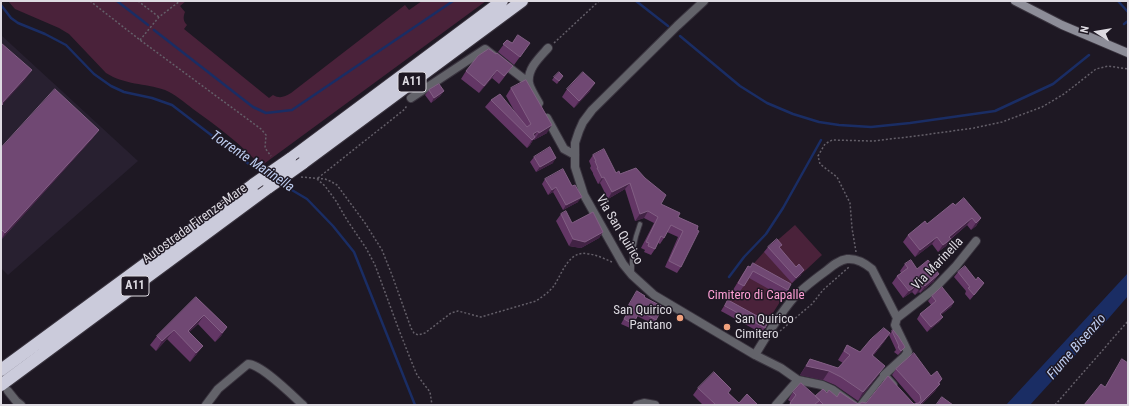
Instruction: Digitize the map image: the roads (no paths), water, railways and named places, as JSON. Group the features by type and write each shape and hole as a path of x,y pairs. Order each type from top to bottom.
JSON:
{"highway":[{"name":"Autostrada Firenze-Mare","path":"1,370 290,159 502,1"},
{"name":"Autostrada Firenze-Mare","path":"5,388 269,187 522,1"}],"main road":[{"path":"1015,1 1062,26 1128,53"}],"street":[{"name":"Via San Quirico","path":"704,1 592,110 583,122 576,143 575,167 584,195 623,264 632,275 654,295 755,355 781,368 798,380 822,385 833,390 854,405"},
{"path":"529,84 530,71 536,60 548,48"},
{"path":"411,98 486,49 529,84 564,148 575,154"},
{"name":"Via Marinella","path":"897,318 933,290 956,266 976,241"},
{"path":"755,355 776,321 792,300 821,274 836,263 846,259 865,263 872,269 897,318 895,325 908,352 884,375 860,405"},
{"path":"206,405 218,389 248,364 251,364 272,378 304,405"},
{"path":"884,375 897,390"},
{"path":"776,405 798,380"},
{"path":"5,388 21,405"},
{"path":"638,405 644,403 655,405"}],"lane":[{"path":"632,275 631,262 635,238 640,224"}],"water":[{"name":"Fiume Bisenzio","path":"1128,273 1128,296 1030,405 1006,405"}],"waterway":[{"path":"117,1 148,25"},
{"path":"154,30 253,107 266,113 292,110 453,1"},
{"path":"636,1 668,26"},
{"path":"1118,1 1128,12"},
{"name":"Torrente Marinella","path":"1,5 11,18 18,23 45,34 66,45 94,74 111,86 124,92 152,98 172,105 249,164 264,173"},
{"path":"1124,24 1128,21"},
{"path":"680,36 740,86 767,103 793,114 819,122 871,127 995,111 1053,84 1089,55"},
{"path":"729,277 744,257 766,234 783,208 821,140"},
{"name":"Torrente Marinella","path":"280,183 307,199 333,226 354,252 415,405"}],"place":[{"name":"San Quirico Pantano","path":"680,318"},
{"name":"San Quirico Cimitero","path":"727,327"}],"park label":[{"name":"Cimitero di Capalle","path":"756,296"}]}
